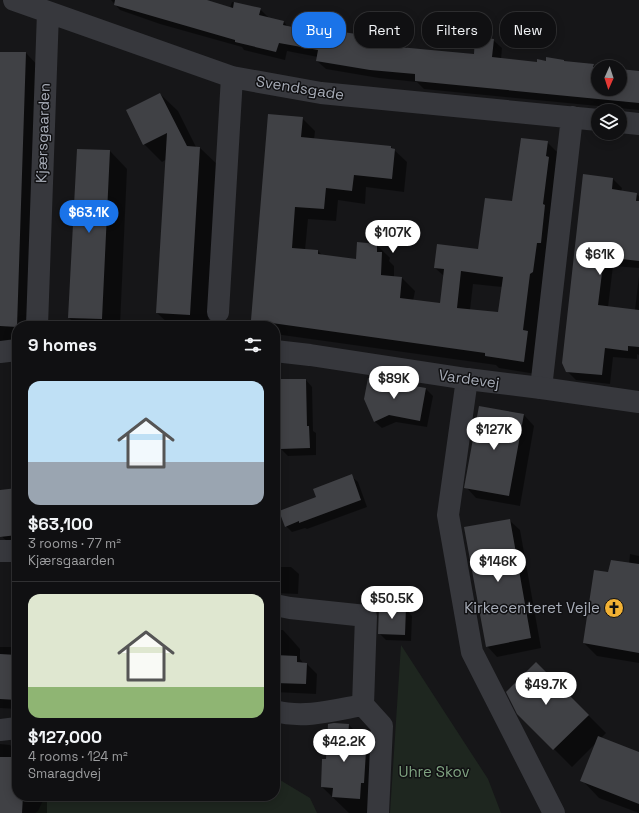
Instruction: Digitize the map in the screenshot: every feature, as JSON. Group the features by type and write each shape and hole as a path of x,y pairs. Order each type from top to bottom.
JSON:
{"street":[{"name":"Svendsgade","path":"14,0 232,77 321,93 591,119"},
{"name":"Kjærsgaarden","path":"37,321 48,12"},
{"path":"218,312 232,77"},
{"path":"541,388 572,117"},
{"path":"627,123 639,124"},
{"path":"0,352 12,351"},
{"name":"Vardevej","path":"280,352 639,402"},
{"path":"467,379 448,514 472,652 554,813"},
{"path":"0,551 12,552"},
{"path":"280,606 366,616 363,705 382,726 378,813"},
{"path":"280,712 315,714 363,705"},
{"path":"0,730 12,729"}],"green space":[{"name":"Uhre Skov","path":"401,645 488,779 501,813 390,813"},
{"path":"280,780 310,798 317,813 35,813 38,811 43,801 280,801"}],"building":[{"path":"115,0 207,0 233,8 234,2 261,8 259,15 284,21 283,25 292,27 292,45 279,43 276,52 235,42 235,40 114,5"},
{"path":"346,32 354,34 354,48 410,48 474,54 474,48 492,48 492,39 494,39 492,57 537,62 537,59 546,61 546,57 564,61 591,64 591,96 627,96 627,70 639,71 639,103 415,81 415,74 370,70 316,61 318,50 307,48 346,48"},
{"path":"0,52 26,52 17,321 12,321 12,327 0,326"},
{"path":"160,93 187,146 200,147 190,315 156,313 167,133 143,145 126,110"},
{"path":"268,114 303,117 301,137 391,146 391,148 395,149 392,179 354,175 352,191 326,188 324,209 295,207 292,248 318,250 318,254 356,259 357,242 377,244 377,252 382,252 381,275 402,277 400,298 440,303 444,269 434,268 437,244 478,249 485,198 512,201 521,138 548,141 546,156 549,157 543,204 545,205 541,243 537,243 533,272 530,274 523,330 528,331 524,362 485,356 485,353 280,324 280,321 251,320","holes":["461,271 503,277 498,312 457,308"]},
{"path":"77,149 110,150 102,319 68,318"},
{"path":"583,174 613,178 612,189 637,193 636,201 639,201 639,261 604,257 598,305 639,310 639,347 628,346 628,351 605,348 602,375 566,372 562,363"},
{"path":"368,378 426,388 420,421 389,415 374,422 364,399"},
{"path":"280,379 306,379 307,426 309,426 310,448 280,449"},
{"path":"479,406 524,414 509,496 464,488"},
{"path":"352,474 361,500 285,527 280,511 316,497 313,489"},
{"path":"12,489 12,536 0,537 0,490"},
{"path":"510,519 531,638 486,647 464,527"},
{"name":"Kirkecenteret Vejle","path":"611,560 639,564 639,653 583,643 594,570 608,572"},
{"path":"379,606 406,607 405,635 378,634"},
{"path":"0,654 12,655 12,700 0,699"},
{"path":"280,655 297,656 297,662 307,663 306,684 280,683"},
{"path":"536,662 589,715 553,750 517,714 506,692"},
{"path":"328,724 349,724 348,737 364,738 363,751 366,751 364,783 361,783 360,799 332,797 333,788 321,787 322,759 326,759"},
{"path":"598,736 639,752 639,804 580,781"},
{"path":"0,757 12,757 12,801 23,801 22,813 0,813"}],"place":[{"name":"Kirkecenteret Vejle","path":"614,608"}]}
